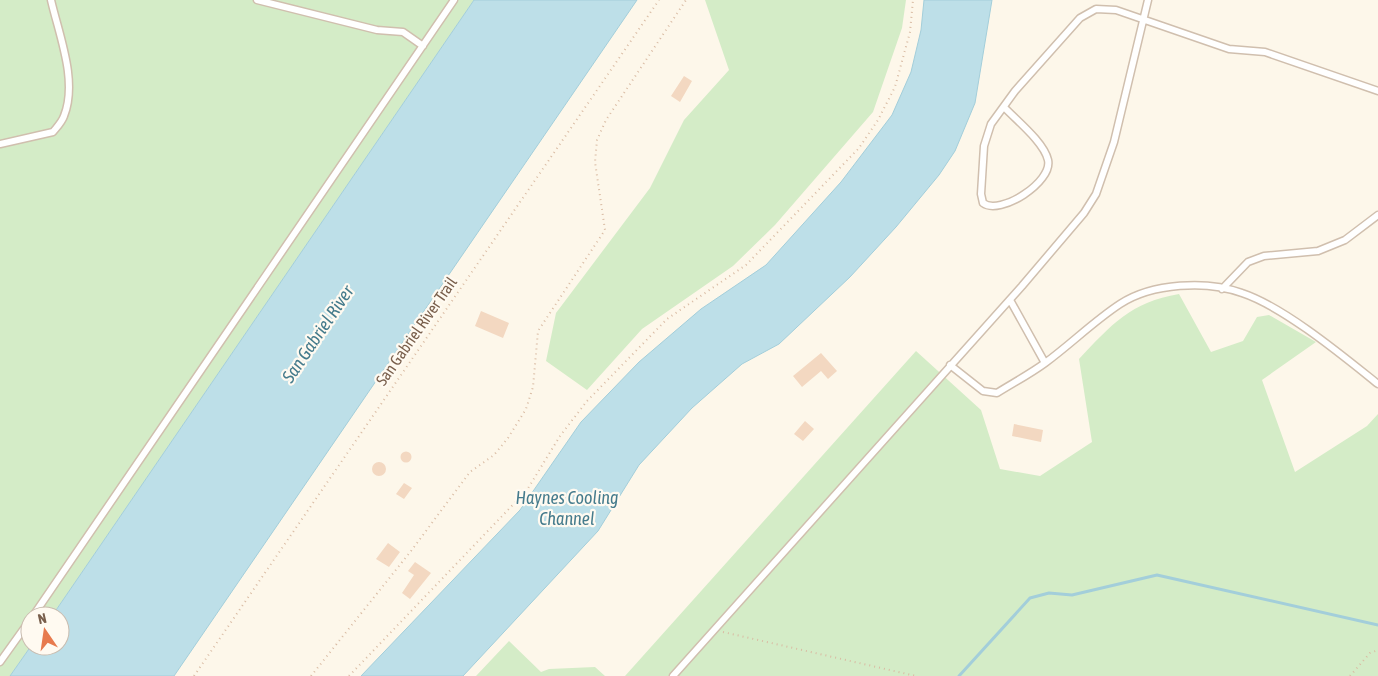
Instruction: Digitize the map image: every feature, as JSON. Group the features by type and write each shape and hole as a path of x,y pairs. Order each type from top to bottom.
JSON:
{"lane":[{"path":"0,144 53,132 64,117 68,99 68,75 51,0"},
{"path":"257,0 377,30 403,32 423,46"},
{"path":"40,606 454,0"},
{"path":"673,676 1010,300 1084,213 1096,194 1114,142 1145,22 1148,0"},
{"path":"1004,107 1040,145 1048,160 1049,167 1046,176 1034,187 1006,204 995,207 984,203 982,194 984,146 991,124 1004,107 1088,12 1105,8 1116,10 1145,22 1228,49 1265,52 1378,91"},
{"path":"1222,289 1248,262 1264,256 1318,251 1345,240 1378,216"},
{"path":"950,365 983,391 997,393 1045,363 1121,303 1146,292 1173,286 1202,286 1242,292 1272,307 1378,384"},
{"path":"1010,300 1045,363"},
{"path":"0,662 20,634"}],"path":[{"name":"San Gabriel River Trail","path":"194,676 658,0"},
{"path":"310,676 412,550 470,472 494,455 508,438 526,409 533,387 538,331 605,230 594,162 597,140 606,120 686,0"},
{"path":"349,676 527,490 560,436 586,401 667,319 746,265 860,148 878,120 895,87 910,32 914,0"},
{"path":"714,630 916,676"},
{"path":"1350,676 1370,653 1378,650"}],"green space":[{"path":"0,0 474,0 59,606 20,606 20,656 24,656 10,676 0,676"},
{"path":"705,0 906,0 902,28 873,112 775,225 733,266 642,329 587,390 546,361 556,313 650,188 684,120 729,70"},
{"path":"1179,294 1211,352 1243,341 1257,317 1269,315 1316,342 1262,380 1295,472 1367,426 1378,414 1378,676 625,676 916,351 981,410 1000,469 1040,476 1092,442 1079,359 1112,326 1135,309 1162,298"},
{"path":"509,641 541,672 549,669 595,667 605,676 476,676"}],"water":[{"name":"San Gabriel River","path":"474,0 637,0 174,676 10,676 24,656 70,656 70,606 59,606"},
{"name":"Haynes Cooling Channel","path":"924,0 992,0 975,103 955,151 939,175 896,227 850,277 779,344 742,364 692,408 639,465 598,531 463,676 361,676 520,510 581,422 639,362 701,309 766,265 841,182 892,115 911,72 921,30"}],"building":[{"path":"684,76 692,81 680,102 671,96"},
{"path":"481,311 509,323 503,338 475,326"},
{"path":"821,353 837,371 828,379 821,371 802,387 793,376"},
{"path":"805,421 814,429 803,441 794,434"},
{"path":"1014,424 1043,430 1041,442 1012,436"},
{"path":"404,452 408,452 411,457 410,461 404,462 401,459 401,455"},
{"path":"379,462 384,464 386,469 384,474 379,476 374,474 372,469 374,464"},
{"path":"404,483 412,488 404,499 396,494"},
{"path":"388,543 400,552 389,567 376,559"},
{"path":"415,562 431,573 410,599 402,593 414,575 408,571"}],"waterway":[{"path":"959,676 1030,598 1049,593 1072,595 1157,575 1378,625"}]}
